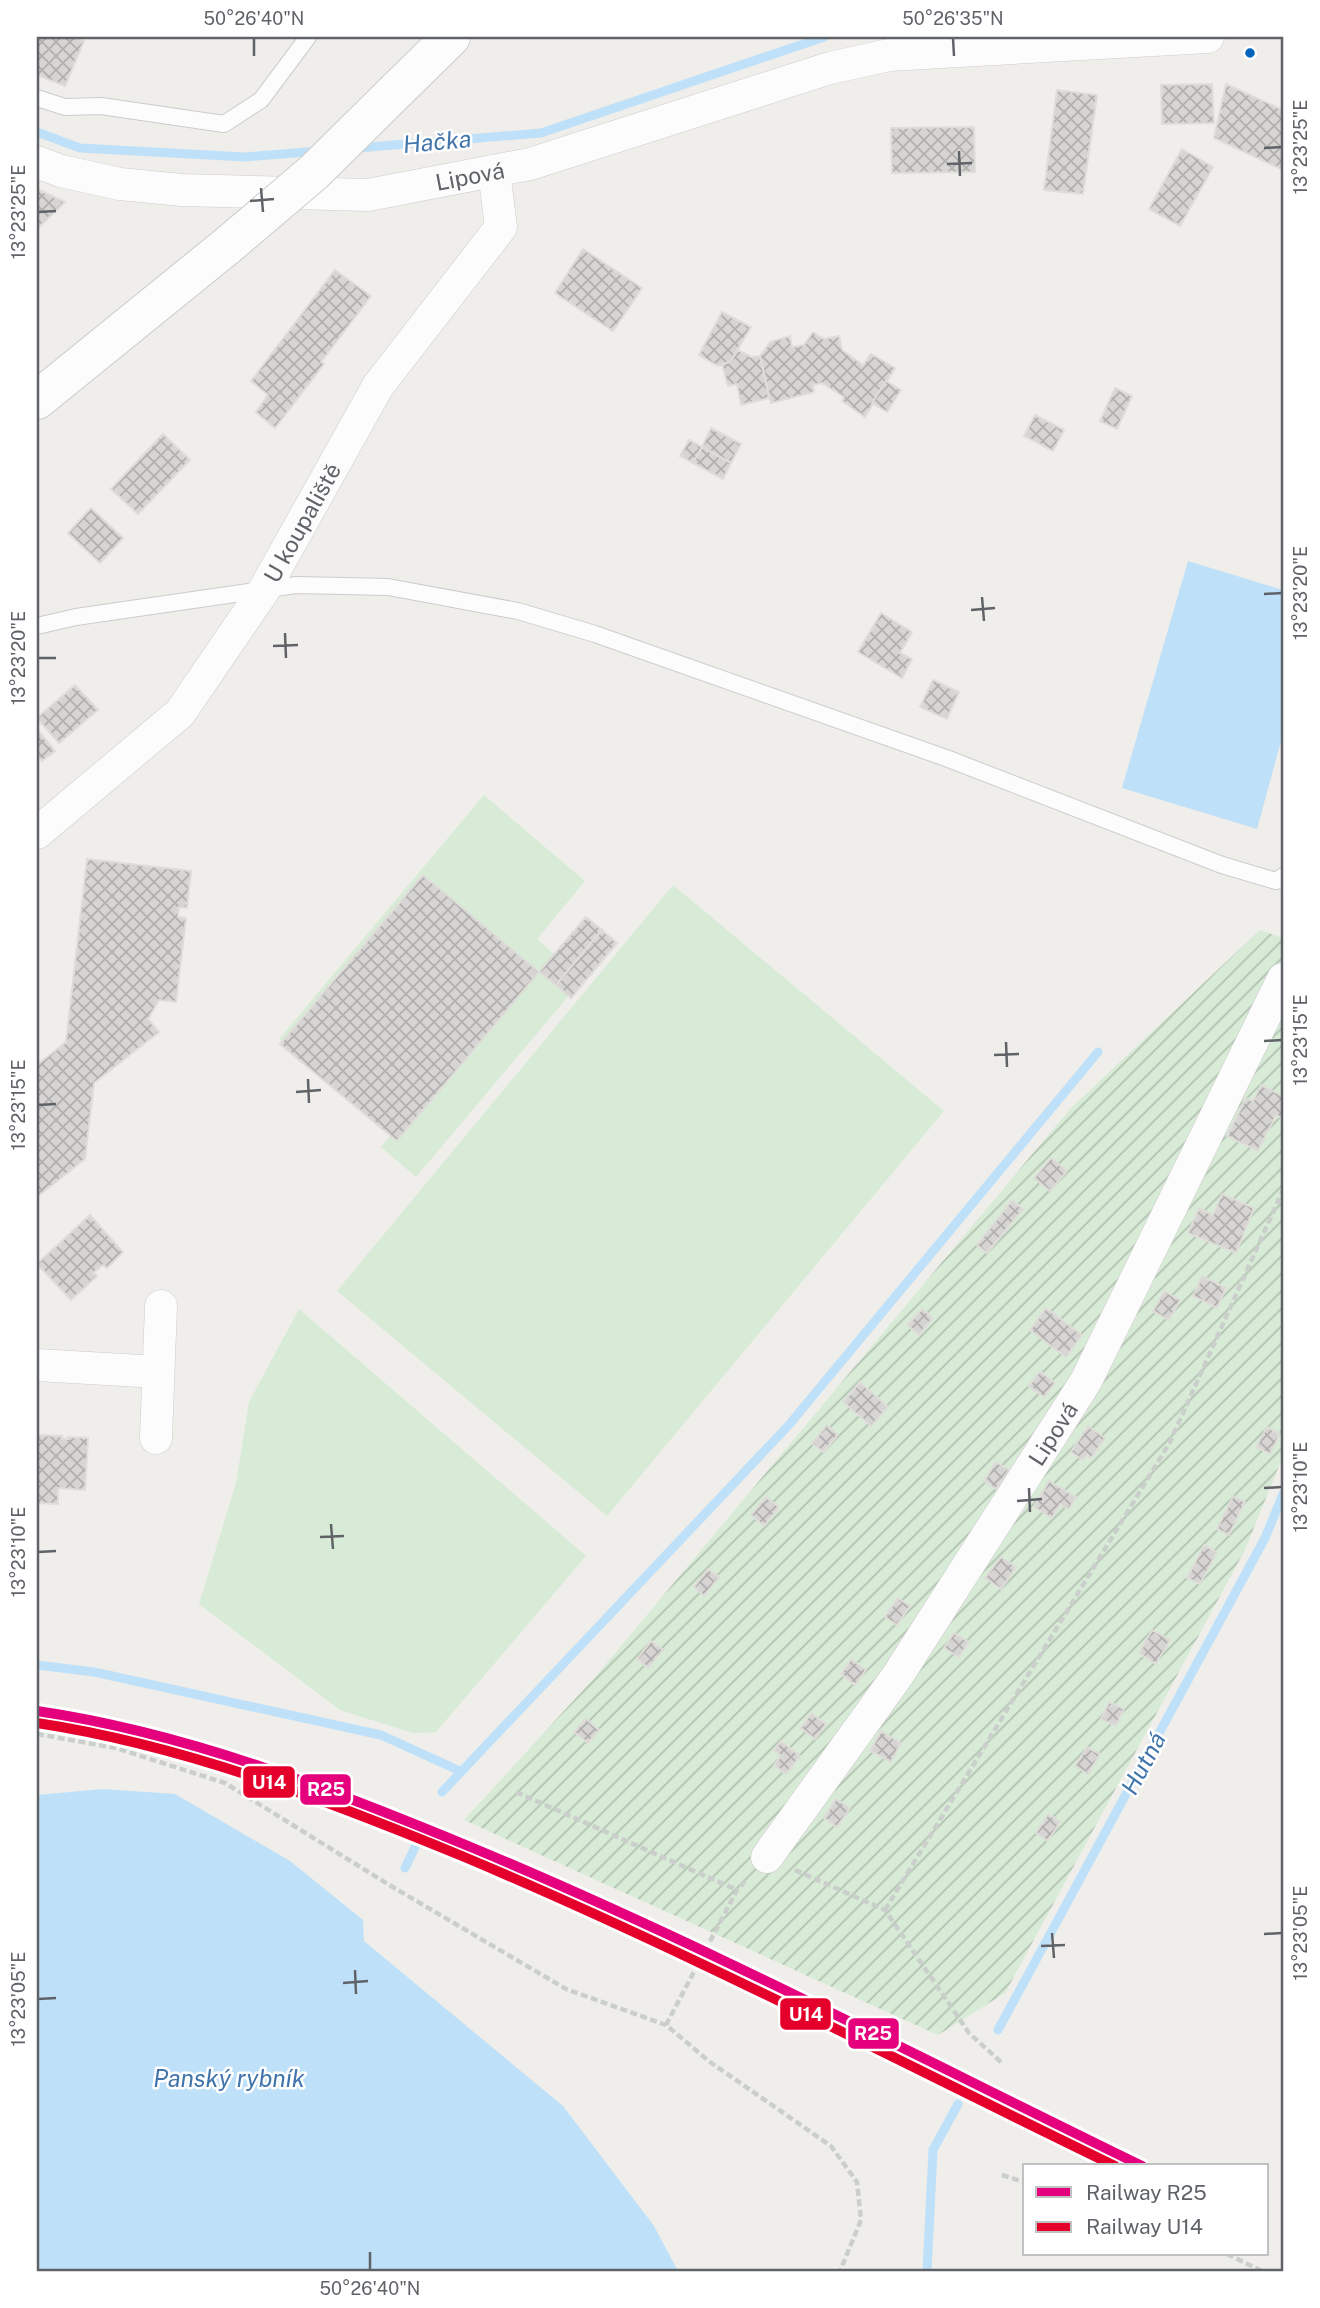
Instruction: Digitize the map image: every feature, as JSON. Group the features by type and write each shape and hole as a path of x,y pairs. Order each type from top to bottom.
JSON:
{"street":[{"path":"37,400 314,172 451,37"},
{"name":"Lipová","path":"37,162 61,171 120,184 182,190 368,195 530,164 830,68 887,46 1208,37"},
{"name":"U koupaliště","path":"37,833 180,713 264,590 378,386 501,227 494,171"},
{"name":"Lipová","path":"767,1857 898,1675 1086,1381 1283,979"},
{"path":"156,1438 161,1306"},
{"path":"37,1365 158,1372"}],"lane":[{"path":"37,98 65,107 101,106 224,124 261,100 308,37"},
{"path":"37,626 76,617 296,585 388,587 518,611 595,634 946,758 1222,865 1276,881 1283,876"}],"path":[{"path":"885,1910 1170,1441 1283,1190"},
{"path":"37,1734 116,1748 225,1783 391,1886 566,1989 666,2025 710,2062 831,2146 857,2182 861,2220 840,2271"},
{"path":"516,1792 737,1890"},
{"path":"666,2025 737,1890 767,1857 885,1910 969,2033 1002,2063"},
{"path":"1002,2175 1023,2182"},
{"path":"1231,2256 1262,2271"}],"green space":[{"path":"484,795 585,881 537,939 555,955 614,942 416,1177 381,1147 392,1134 279,1039"},
{"path":"673,885 944,1111 607,1516 337,1291"},
{"path":"1260,930 1283,938 1283,1456 1245,1550 1005,1993 938,2035 464,1820 596,1676 1070,1109"},
{"path":"299,1309 586,1556 436,1732 413,1733 340,1710 199,1604 236,1483 249,1402"}],"water":[{"path":"1188,561 1283,590 1283,734 1257,829 1122,788"},
{"name":"Panský rybník","path":"103,1789 175,1794 290,1861 363,1920 364,1941 563,2106 654,2226 678,2271 37,2271 37,1795"}],"building":[{"path":"37,37 73,37 84,41 65,86 37,75"},
{"path":"1212,84 1214,123 1162,124 1161,85"},
{"path":"1226,84 1283,110 1283,170 1214,138"},
{"path":"1057,90 1097,95 1083,194 1044,190"},
{"path":"974,127 975,172 892,173 891,128"},
{"path":"1182,149 1213,167 1180,226 1149,209"},
{"path":"37,189 65,202 37,229"},
{"path":"583,249 642,288 613,331 555,293"},
{"path":"335,270 371,296 275,428 256,412 268,395 251,381"},
{"path":"722,312 751,327 730,362 718,366 699,355"},
{"path":"813,332 824,339 839,336 842,350 863,365 871,354 895,368 865,417 842,401 844,397 822,383 813,385 814,392 771,403 760,356 770,342 790,336 792,347 804,345"},
{"path":"738,350 751,357 760,356 769,398 741,405 737,384 728,386 722,364 730,362"},
{"path":"886,381 901,390 887,412 872,403"},
{"path":"1115,388 1132,396 1117,429 1100,421"},
{"path":"1035,415 1064,430 1053,451 1024,436"},
{"path":"711,428 741,444 731,463 702,447"},
{"path":"163,434 190,460 138,514 111,489"},
{"path":"689,440 702,447 693,463 680,456"},
{"path":"702,447 731,463 723,479 693,463"},
{"path":"91,508 123,538 100,563 68,533"},
{"path":"881,613 912,632 900,653 912,659 902,678 858,652"},
{"path":"933,680 959,692 947,719 920,707"},
{"path":"75,685 98,710 59,743 37,718"},
{"path":"37,729 55,751 42,761 37,755"},
{"path":"87,859 191,871 187,908 179,907 178,917 186,918 176,1002 159,1000 148,1019 159,1032 94,1083 85,1159 37,1197 37,1065 66,1042"},
{"path":"423,875 539,972 397,1141 280,1044"},
{"path":"586,917 602,930 556,985 539,972"},
{"path":"602,930 617,943 571,998 556,985"},
{"path":"1261,1085 1283,1096 1283,1119 1276,1115 1258,1151 1227,1136 1246,1098 1253,1101"},
{"path":"1051,1158 1067,1171 1050,1191 1034,1178"},
{"path":"1222,1194 1254,1208 1236,1253 1188,1233 1199,1208 1213,1215"},
{"path":"1012,1200 1023,1209 987,1253 977,1245"},
{"path":"90,1215 123,1252 107,1268 103,1265 93,1273 97,1276 71,1300 37,1264"},
{"path":"1202,1276 1226,1288 1217,1308 1193,1296"},
{"path":"1164,1291 1180,1300 1169,1320 1153,1311"},
{"path":"1046,1308 1082,1335 1066,1357 1030,1330"},
{"path":"922,1309 933,1318 919,1335 907,1325"},
{"path":"1040,1371 1055,1383 1044,1397 1029,1386"},
{"path":"860,1382 888,1407 871,1426 843,1402"},
{"path":"827,1425 838,1435 823,1452 812,1443"},
{"path":"1088,1426 1105,1438 1091,1458 1087,1455 1083,1460 1071,1452"},
{"path":"1267,1427 1280,1434 1270,1454 1256,1447"},
{"path":"37,1435 62,1436 61,1439 88,1438 85,1490 58,1488 58,1504 37,1503"},
{"path":"996,1462 1009,1470 996,1489 984,1481"},
{"path":"1049,1481 1076,1497 1069,1509 1060,1504 1052,1518 1034,1507"},
{"path":"1233,1496 1245,1502 1229,1535 1217,1529"},
{"path":"766,1497 779,1507 764,1526 751,1515"},
{"path":"1204,1545 1217,1552 1200,1584 1187,1578"},
{"path":"1001,1557 1016,1567 1001,1589 985,1578"},
{"path":"708,1569 719,1577 704,1596 694,1587"},
{"path":"898,1598 910,1606 897,1625 885,1617"},
{"path":"1152,1630 1170,1640 1156,1664 1139,1653"},
{"path":"954,1633 969,1642 959,1657 944,1648"},
{"path":"651,1641 663,1650 648,1668 637,1659"},
{"path":"851,1659 866,1670 855,1685 841,1674"},
{"path":"1109,1702 1124,1709 1116,1726 1101,1719"},
{"path":"811,1713 826,1724 815,1739 801,1728"},
{"path":"586,1719 599,1730 588,1743 574,1732"},
{"path":"881,1731 901,1743 891,1762 870,1751"},
{"path":"781,1741 800,1756 786,1774 774,1765 781,1756 774,1750"},
{"path":"1087,1747 1100,1754 1088,1774 1075,1766"},
{"path":"836,1799 850,1808 837,1827 824,1818"},
{"path":"1048,1814 1060,1822 1048,1841 1036,1833"}],"waterway":[{"name":"Hačka","path":"357,148 541,133 824,37"},
{"name":"Hačka","path":"37,132 80,148 245,157 319,151"},
{"path":"442,1792 788,1426 1098,1052"},
{"name":"Hutná","path":"998,2030 1265,1538 1283,1494"},
{"path":"37,1665 94,1672 381,1735 460,1771"},
{"path":"405,1868 416,1845"},
{"name":"Hutná","path":"927,2271 933,2150 958,2104"}],"rail line":[{"name":"R25","path":"37,1711 149,1734 259,1766 367,1805 473,1848 726,1962 1138,2164"},
{"name":"U14","path":"37,1723 146,1745 200,1760 306,1795 462,1856 709,1967 1111,2164"}]}
